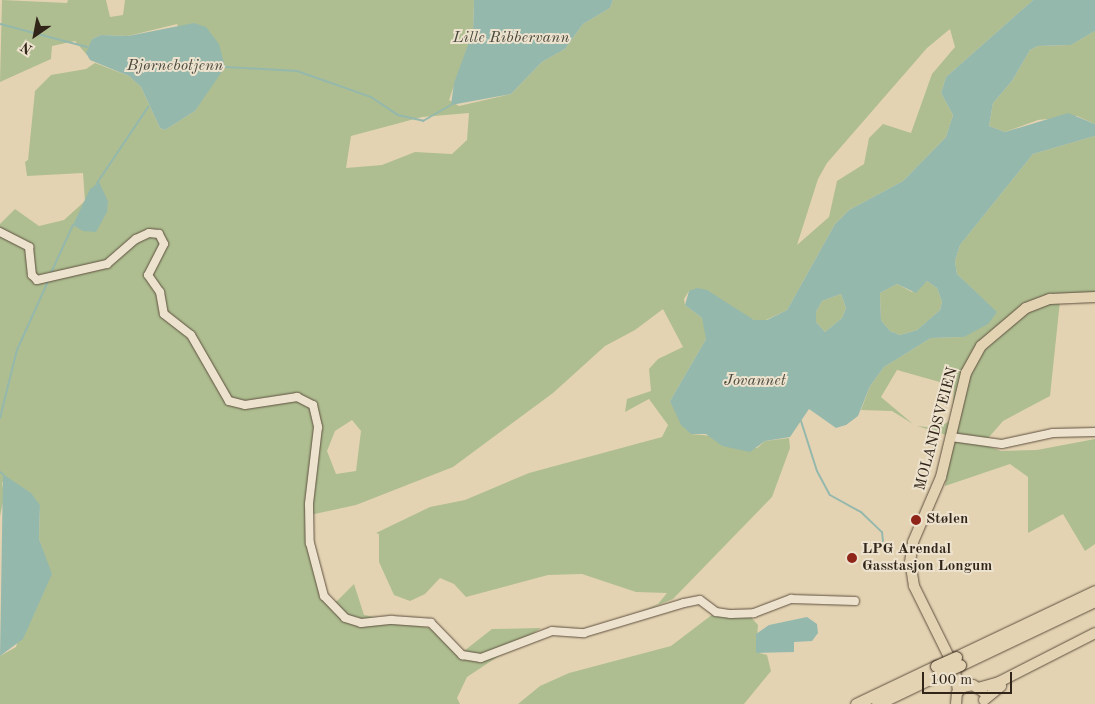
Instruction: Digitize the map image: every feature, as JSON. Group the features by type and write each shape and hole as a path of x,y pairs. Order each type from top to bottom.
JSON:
{"highway":[{"path":"957,664 1095,591"},
{"path":"856,704 957,664 1095,601"},
{"path":"877,704 938,670"}],"main road":[{"name":"MOLANDSVEIEN","path":"984,702 957,664 914,586 910,562 913,542 934,500 970,362 990,336 1034,304 1095,298"},
{"path":"954,699 974,687 999,682 1095,633"},
{"path":"984,702 1000,686 1095,637"},
{"name":"MOLANDSVEIEN","path":"954,699 957,664"}],"street":[{"path":"0,232 29,248 32,275 37,280 107,264 149,233 164,238 148,275 160,292 167,320 191,335 221,392 236,404 297,397 313,405 318,427 308,504 310,543 324,596 345,618 361,623 392,620 431,623 462,655 481,658 552,630 584,633 700,600 716,612 731,614 754,613 790,599 854,601"},
{"path":"951,437 1002,444 1053,433 1095,432"}],"green space":[{"path":"2,0 67,3 68,0 106,0 110,17 123,15 125,0 474,0 473,31 449,100 459,106 511,94 542,62 565,49 583,24 610,8 613,0 1033,0 946,77 941,93 953,115 946,137 903,181 849,210 835,224 787,310 766,320 754,320 689,291 684,299 685,305 702,318 706,330 706,339 670,401 691,434 714,436 722,446 757,448 765,441 789,438 790,448 772,497 673,599 640,612 658,604 667,593 636,592 582,574 548,575 466,597 454,584 440,578 425,594 410,601 394,595 379,562 379,534 376,533 430,507 465,500 529,473 662,437 668,425 649,399 625,412 627,399 651,391 649,369 658,359 683,347 663,309 635,330 605,346 553,393 453,467 356,505 310,515 309,539 328,602 337,601 354,584 364,615 429,628 464,651 492,629 541,628 467,677 457,698 460,704 0,704 0,656 16,647 43,551 39,539 40,505 2,482 4,497 0,516 0,224 15,209 39,226 64,220 85,201 83,173 27,176 25,162 28,160 35,91 51,75 86,69 95,63 129,76 141,87 160,128 165,130 195,111 206,93 177,24 128,36 101,35 92,39 87,55 75,41 52,46 51,59 0,82","holes":["950,29 955,47 932,74 911,133 883,124 869,138 864,164 837,181 829,217 797,245 818,179 827,163 927,48","469,113 467,140 452,154 415,152 382,165 346,168 351,136 422,117","352,420 361,431 356,471 336,474 327,451 335,431"]},
{"path":"1095,31 1095,124 1077,116 1038,120 1005,132 989,126 993,103 1012,81 1030,50 1038,46 1071,45"},
{"path":"1095,136 1095,292 1060,301 1050,396 1003,421 983,444 1001,451 1037,450 1095,439 1095,544 1085,551 1063,514 1028,533 1028,477 1010,464 945,486 950,436 917,426 937,428 952,420 954,386 897,370 881,397 913,424 892,411 861,410 870,386 884,367 931,338 964,337 996,312 957,274 955,261 960,245 1033,154"},
{"path":"927,281 937,288 942,302 940,310 917,330 900,335 890,331 881,320 880,293 897,284 912,292"},
{"path":"841,294 846,308 842,318 825,332 816,322 816,312 822,301"},
{"path":"747,613 758,625 756,652 767,655 771,671 744,704 518,704 540,686 569,673 671,646 713,614"}],"water":[{"name":"Lille Ribbervann","path":"474,0 613,0 610,8 583,24 565,49 542,62 511,94 451,105 454,83 473,31"},
{"name":"Jovannet","path":"1033,0 1095,0 1095,31 1071,45 1038,46 1030,50 1012,81 993,103 989,126 1005,132 1068,113 1095,124 1095,136 1033,154 960,245 955,261 957,274 997,312 988,324 964,337 931,338 884,367 870,386 858,416 846,425 836,428 809,409 790,437 765,441 750,452 722,446 706,434 691,434 681,425 670,401 706,339 702,318 685,305 689,291 697,288 707,290 754,320 767,320 787,310 835,224 849,210 903,181 946,137 953,115 941,93 946,77","holes":["927,281 937,288 942,302 940,310 917,330 900,335 890,331 881,320 880,293 897,284 916,293","841,294 846,308 842,318 825,332 816,322 816,312 822,301"]},
{"name":"Bjørnebotjenn","path":"194,23 206,27 219,44 225,67 195,111 165,130 160,128 141,87 129,76 90,60 86,53 92,39 101,35 128,36"},
{"path":"99,182 108,201 107,212 96,232 83,231 73,225 90,189"},
{"path":"3,474 31,493 40,505 39,539 52,574 23,639 0,656"},
{"path":"807,617 817,624 818,633 812,641 794,642 794,652 756,653 756,634 769,625"}],"waterway":[{"path":"0,24 87,47"},
{"path":"225,67 297,71 371,97 398,115 423,121 451,105"},
{"path":"97,183 148,107"},
{"path":"50,275 73,225"},
{"path":"0,418 17,350 49,279"},
{"path":"801,421 817,471 830,495 861,512 882,532 883,541"}],"place":[{"name":"Stølen","path":"916,520"},
{"name":"LPG Arendal Gasstasjon Longum","path":"852,558"}]}
